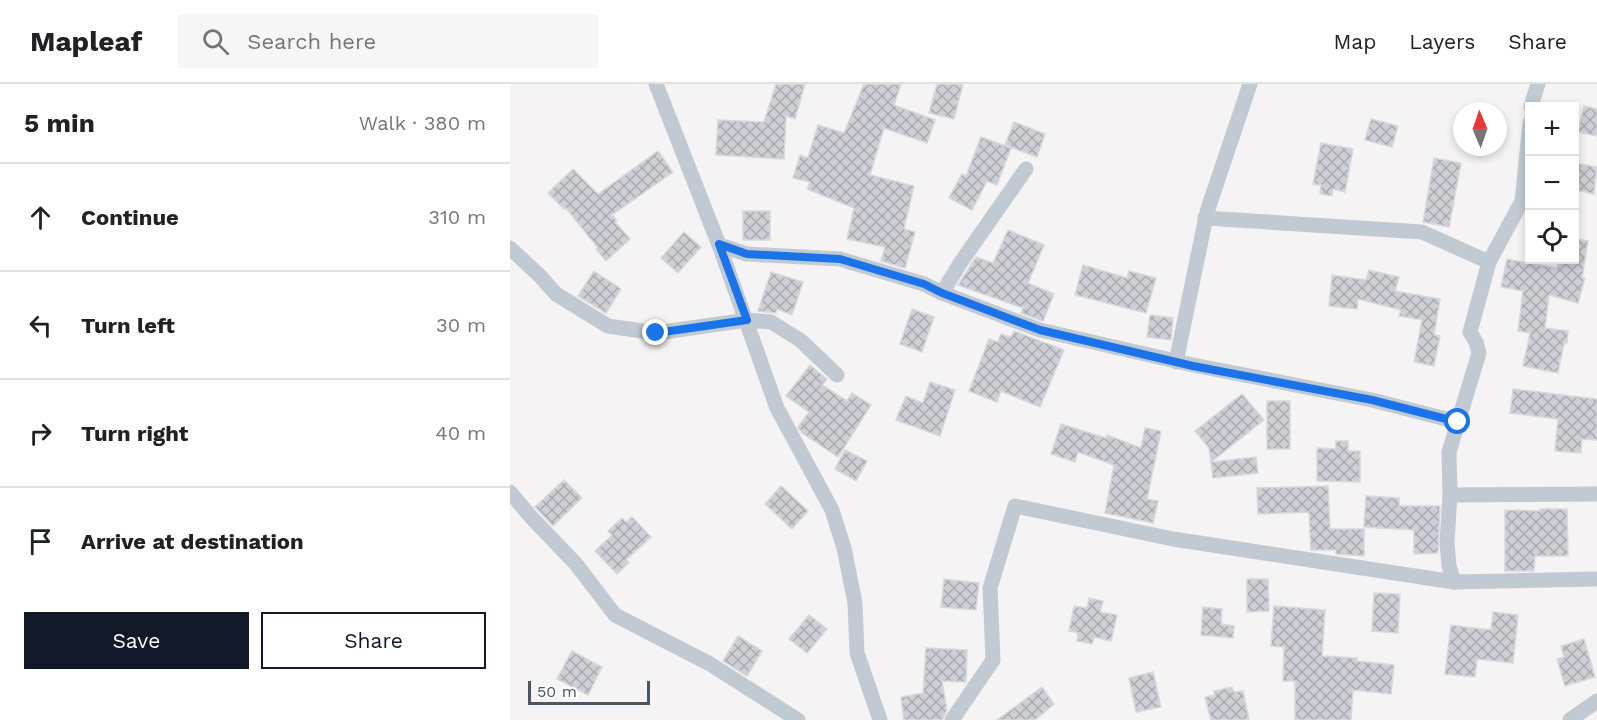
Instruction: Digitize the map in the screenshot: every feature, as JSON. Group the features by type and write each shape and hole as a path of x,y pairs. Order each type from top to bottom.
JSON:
{"street":[{"path":"656,84 719,244 777,408 832,510 844,548 855,603 857,653 880,720"},
{"path":"1176,362 1205,218 1250,84"},
{"path":"1532,102 1538,84"},
{"path":"1454,582 1449,566 1447,543 1450,495 1449,452 1479,353 1470,332 1490,262 1522,201 1527,156"},
{"path":"942,293 1026,169"},
{"path":"1205,218 1422,232 1490,262"},
{"path":"719,244 747,254 840,259 924,284 1040,330 1176,362 1372,400 1458,422"},
{"path":"510,248 556,294 608,326 656,333 747,320 771,322 800,340 837,375"},
{"path":"510,492 531,518 576,564 615,615 710,664 798,720"},
{"path":"1450,495 1597,494"},
{"path":"952,720 993,660 990,588 1015,506 1173,539 1454,582 1597,579"},
{"path":"1570,720 1597,701"}],"building":[{"path":"776,84 805,84 795,119 786,116 784,159 716,155 718,120 764,122"},
{"path":"864,84 901,84 894,105 935,120 927,143 884,128 870,175 914,186 904,229 915,232 905,268 881,261 885,247 847,239 854,208 807,189 810,182 793,178 800,155 808,158 818,125 844,133"},
{"path":"937,84 963,84 954,119 929,113"},
{"path":"1584,106 1597,109 1597,136 1579,132"},
{"path":"1371,119 1398,126 1392,147 1365,140"},
{"path":"1014,122 1045,134 1037,157 1005,145"},
{"path":"981,137 1011,148 997,185 987,181 972,210 949,198 962,174 966,176"},
{"path":"1321,143 1353,149 1345,192 1333,189 1332,196 1320,194 1321,185 1313,184"},
{"path":"658,151 673,172 612,215 630,239 606,261 566,208 564,209 548,193 573,169 598,194"},
{"path":"1434,158 1461,163 1449,227 1423,222"},
{"path":"1579,164 1597,167 1594,194 1579,191"},
{"path":"743,211 770,211 770,240 743,240"},
{"path":"1008,230 1044,245 1028,283 1054,294 1043,321 1021,313 1023,308 958,285 976,257 993,263"},
{"path":"684,232 701,247 678,273 661,258"},
{"path":"1579,240 1588,241 1582,278 1585,278 1578,303 1549,295 1545,328 1568,331 1567,343 1564,343 1558,373 1523,366 1530,333 1518,331 1523,291 1501,287 1507,259 1557,268 1558,264 1579,264"},
{"path":"1083,265 1127,278 1129,271 1156,278 1146,313 1075,295"},
{"path":"1369,270 1399,277 1395,291 1440,299 1434,335 1440,336 1434,366 1414,362 1422,320 1399,316 1401,310 1358,299 1357,309 1329,306 1332,275 1366,280"},
{"path":"594,271 621,289 606,313 578,296"},
{"path":"771,272 803,282 792,315 777,309 776,313 758,311"},
{"path":"912,309 934,317 922,352 900,344"},
{"path":"1150,315 1173,318 1171,340 1147,337"},
{"path":"1014,331 1064,350 1040,407 1001,391 997,402 969,391 989,339 998,342 1001,334 1011,337"},
{"path":"810,365 827,379 822,385 847,401 852,393 871,405 838,457 802,433 798,427 809,412 786,396"},
{"path":"930,382 955,390 940,436 896,420 906,396 923,403"},
{"path":"1513,389 1597,399 1597,440 1582,439 1581,453 1555,451 1558,419 1510,413"},
{"path":"1242,394 1264,420 1211,462 1256,457 1258,473 1213,478 1209,448 1195,431"},
{"path":"1267,401 1290,401 1290,449 1267,449"},
{"path":"1061,424 1106,438 1107,435 1141,448 1145,428 1161,431 1147,499 1158,501 1153,523 1105,513 1114,465 1078,452 1075,462 1051,454"},
{"path":"1336,441 1348,441 1348,451 1360,451 1360,482 1317,481 1317,448 1336,449"},
{"path":"845,450 867,461 856,481 835,469"},
{"path":"564,480 582,498 553,526 535,507"},
{"path":"781,486 808,511 792,529 765,504"},
{"path":"1328,486 1330,529 1364,529 1364,556 1336,554 1336,550 1311,550 1309,512 1258,514 1257,488"},
{"path":"1366,496 1399,498 1399,506 1440,506 1438,553 1414,554 1414,530 1364,527"},
{"path":"1540,509 1567,509 1568,556 1535,556 1534,571 1505,571 1505,510 1540,511"},
{"path":"632,517 651,537 626,560 629,563 617,574 595,551 612,535 608,531 622,518 626,522"},
{"path":"944,579 979,583 976,610 941,607"},
{"path":"1247,579 1268,579 1269,611 1247,612"},
{"path":"1374,593 1400,594 1398,633 1372,631"},
{"path":"1089,598 1103,601 1100,612 1117,615 1111,641 1094,637 1092,644 1077,641 1078,633 1069,631 1074,606 1087,608"},
{"path":"1274,606 1325,610 1322,656 1357,658 1357,661 1394,665 1391,694 1353,690 1351,720 1295,720 1295,681 1283,681 1284,647 1271,646"},
{"path":"1203,607 1222,609 1221,624 1234,626 1233,638 1201,635"},
{"path":"1493,612 1518,615 1513,663 1477,659 1475,677 1445,674 1451,625 1491,630"},
{"path":"809,615 827,629 807,653 789,639"},
{"path":"738,636 762,651 747,676 723,661"},
{"path":"1584,639 1595,677 1565,686 1557,659 1564,657 1561,646"},
{"path":"926,648 967,650 966,682 942,681 947,710 942,720 904,720 901,697 923,693"},
{"path":"572,651 602,667 588,695 557,679"},
{"path":"1153,672 1161,707 1136,712 1129,678"},
{"path":"1042,687 1054,704 1035,720 997,720"},
{"path":"1232,687 1234,692 1243,691 1249,720 1211,720 1205,697 1215,695 1214,691"}],"route":[{"path":"656,333 747,320 719,244 747,254 840,259 924,284 1040,330 1193,366 1372,400 1458,422"}]}
